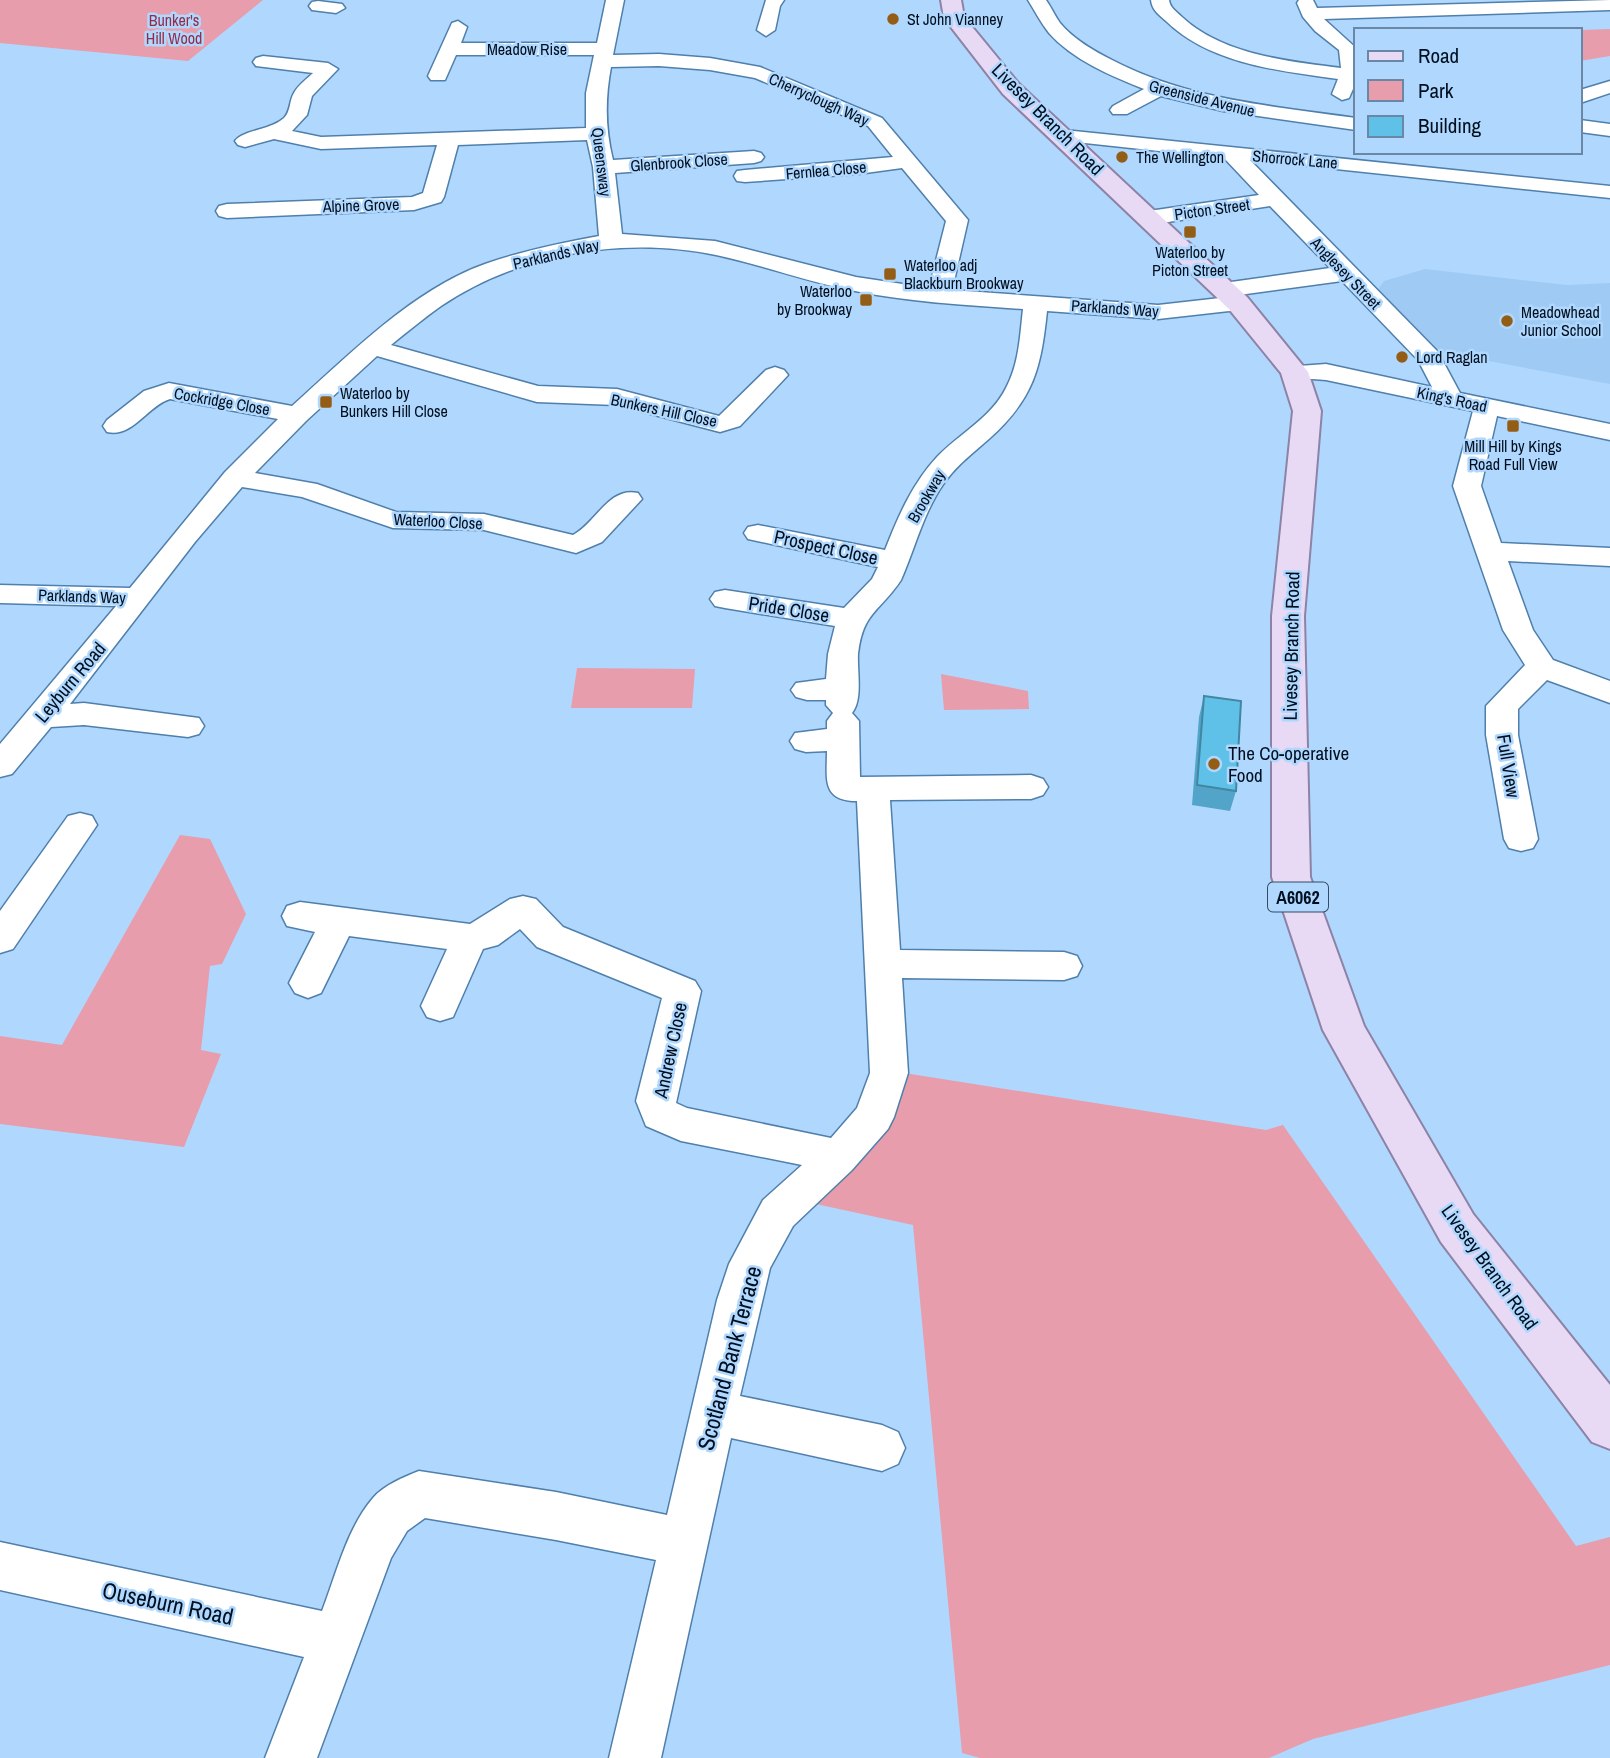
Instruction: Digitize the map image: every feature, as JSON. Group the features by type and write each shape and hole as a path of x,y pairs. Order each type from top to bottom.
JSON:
{"main road":[{"name":"Livesey Branch Road","path":"951,0 954,18 1003,79 1231,297 1294,372 1307,411 1287,616 1291,877 1345,1030 1457,1228 1610,1425"}],"street":[{"name":"Queensway","path":"611,241 604,167 596,134 597,93 615,0"},
{"path":"766,30 771,5 775,0"},
{"name":"Greenside Avenue","path":"1037,0 1055,28 1083,51 1119,73 1157,90 1240,110 1354,124"},
{"path":"1160,0 1161,7 1175,23 1201,40 1237,54 1352,75"},
{"path":"1335,120 1352,75 1353,62 1346,46 1317,23 1314,5 1366,12 1610,5"},
{"path":"438,76 458,27"},
{"name":"Meadow Rise","path":"449,49 604,55"},
{"name":"Cherryclough Way","path":"604,55 697,63 760,73 875,122 957,220 939,296"},
{"path":"245,141 274,133 295,120 302,106 302,95 328,69 263,62"},
{"path":"1582,96 1610,87"},
{"path":"1120,110 1157,90"},
{"path":"1582,127 1610,130"},
{"path":"274,133 321,143 596,134"},
{"name":"Shorrock Lane","path":"1064,136 1610,192"},
{"name":"Alpine Grove","path":"227,211 414,203 433,197 449,139"},
{"name":"Anglesey Street","path":"1231,153 1429,357 1451,399"},
{"path":"1419,154 1432,172"},
{"name":"Fernlea Close","path":"749,166 858,168 908,161"},
{"name":"Glenbrook Close","path":"604,167 749,166"},
{"name":"Picton Street","path":"1149,218 1275,200"},
{"name":"Parklands Way","path":"0,594 138,597 234,478 297,415 372,347 434,300 491,270 560,250 611,241 648,241 715,248 855,284 939,296 1157,312 1347,273"},
{"name":"Brookway","path":"873,789 848,789 844,786 846,638 853,618 886,581 930,482 950,457 1012,399 1023,378 1029,355 1036,302"},
{"name":"Bunkers Hill Close","path":"372,347 537,394 617,397 720,424 731,420 775,375"},
{"name":"King's Road","path":"1294,372 1325,372 1610,432"},
{"name":"Cockridge Close","path":"116,426 153,396 169,391 297,415"},
{"path":"1487,406 1467,486 1518,630 1542,667 1610,693"},
{"name":"Waterloo Close","path":"234,478 307,490 393,520 484,522 576,544 592,536 628,499"},
{"name":"Prospect Close","path":"758,533 893,561"},
{"path":"1490,551 1610,556"},
{"name":"Leyburn Road","path":"0,766 138,597"},
{"name":"Pride Close","path":"725,599 853,618"},
{"name":"Full View","path":"1521,839 1502,735 1502,706 1542,667"},
{"path":"806,741 843,714 807,690"},
{"path":"40,717 84,714 188,726"},
{"path":"873,789 1031,787"},
{"name":"Scotland Bank Terrace","path":"635,1758 682,1542 739,1300 750,1264 778,1213 838,1158 874,1117 889,1073 873,789"},
{"path":"0,939 80,825"},
{"name":"Andrew Close","path":"470,938 485,935 523,909 550,937 682,991 656,1101 660,1114 681,1124 822,1152 838,1158"},
{"path":"300,916 470,938 440,1006"},
{"path":"308,983 338,921"},
{"path":"882,964 1064,966"},
{"path":"714,1413 882,1447"},
{"path":"291,1758 372,1545 390,1514 419,1494 556,1516 682,1542"},
{"name":"Ouseburn Road","path":"0,1566 335,1639"}],"shaded area":[{"name":"Meadowhead Junior School","path":"1425,269 1567,285 1610,283 1610,384 1431,350 1376,292 1384,281"}],"green space":[{"name":"Bunker's Hill Wood","path":"0,0 263,0 188,61 0,43"},
{"path":"1610,29 1610,56 1582,61 1582,30"},
{"path":"577,668 695,669 692,708 571,708"},
{"path":"941,674 1028,691 1029,709 944,710"},
{"path":"180,835 210,839 246,914 222,964 210,966 201,1050 221,1054 184,1147 0,1124 0,1036 62,1045"},
{"path":"898,1072 1266,1130 1283,1125 1576,1546 1610,1537 1610,1665 1313,1739 1269,1758 980,1758 962,1753 913,1225 802,1201"}],"building":[{"name":"The Co-operative Food","path":"1204,696 1241,701 1236,791 1197,785"}],"place":[{"name":"St John Vianney","path":"893,19"},
{"name":"The Wellington","path":"1122,157"},
{"name":"Waterloo by Picton Street","path":"1190,232"},
{"name":"Waterloo adj Blackburn Brookway","path":"890,274"},
{"name":"Waterloo by Brookway","path":"866,300"},
{"name":"Meadowhead Junior School","path":"1507,321"},
{"name":"Lord Raglan","path":"1402,357"},
{"name":"Waterloo by Bunkers Hill Close","path":"326,402"},
{"name":"Mill Hill by Kings Road Full View","path":"1513,426"},
{"name":"The Co-operative Food","path":"1214,764"}]}
